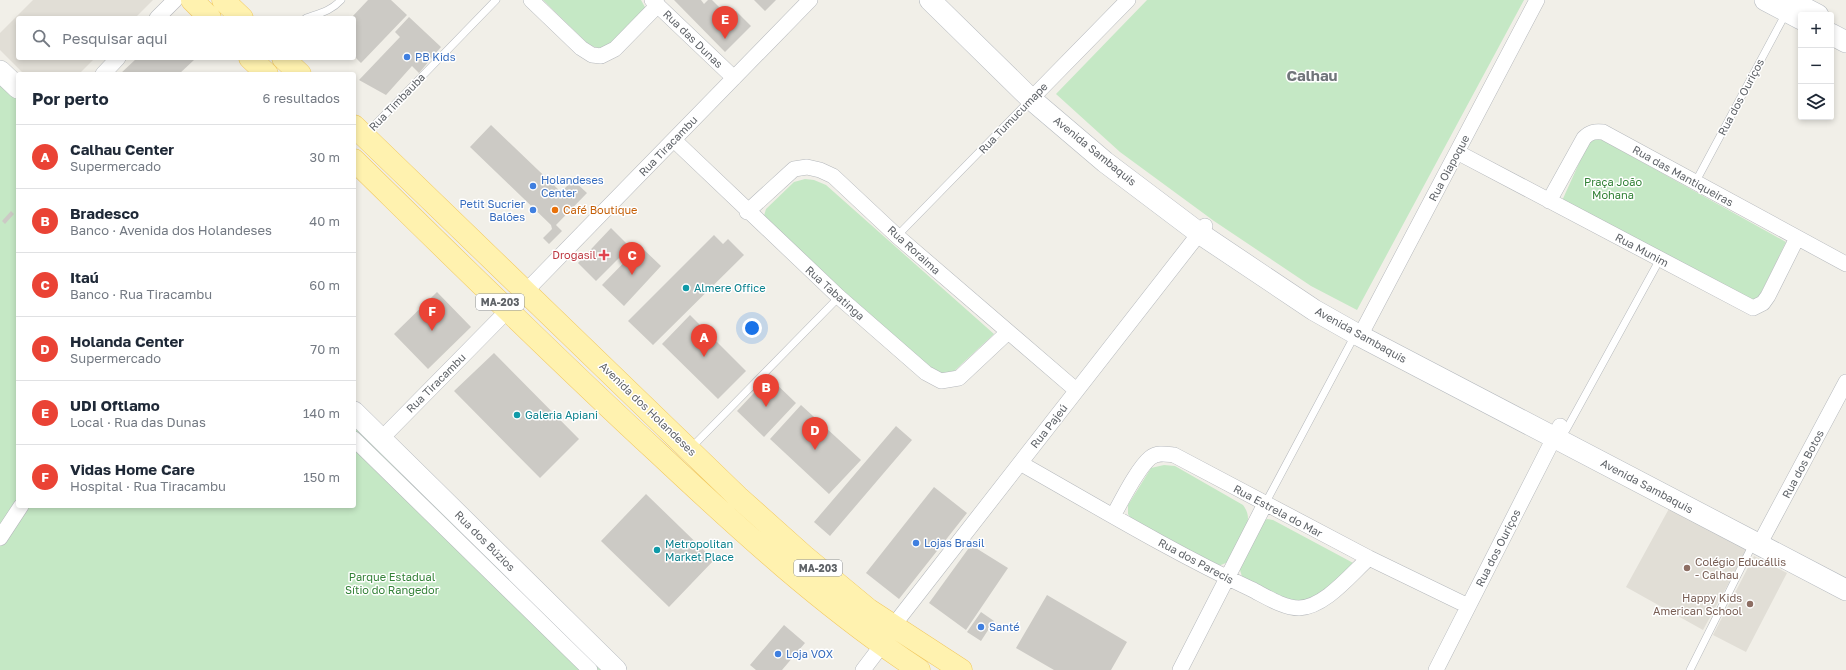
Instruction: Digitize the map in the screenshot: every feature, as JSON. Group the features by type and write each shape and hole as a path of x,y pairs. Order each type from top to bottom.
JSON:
{"main road":[{"path":"192,0 208,16"},
{"path":"223,0 240,16"},
{"name":"Avenida Sambaquis","path":"930,0 1035,95 1105,162 1202,229 1314,310 1560,431 1846,590"},
{"name":"Avenida Sambaquis","path":"945,0 1035,95"},
{"path":"1765,0 1806,12"},
{"path":"1834,23 1846,29"},
{"path":"1834,36 1846,42"},
{"path":"252,60 265,72"},
{"path":"285,60 298,72"},
{"path":"0,71 16,86"},
{"name":"Avenida dos Holandeses","path":"359,130 738,497 804,556 869,610 961,670"},
{"name":"MA-203","path":"356,162 609,408 783,568 882,645 919,670"},
{"path":"390,196 400,184 404,182 408,184 455,230 473,239"},
{"path":"472,275 481,277 488,281 551,340 557,342 562,340 569,333"},
{"name":"Rua dos Búzios","path":"356,414 616,670"},
{"name":"Avenida Sambaquis","path":"1759,541 1846,577"}],"street":[{"path":"159,16 175,0"},
{"path":"531,0 581,48 592,55 601,56 615,49 655,3"},
{"name":"Rua Tiracambu","path":"526,291 810,0"},
{"name":"Rua Tumucumape","path":"1035,95 1128,0"},
{"name":"Rua Oiapoque","path":"1361,332 1537,0"},
{"name":"Rua das Dunas","path":"655,3 734,78"},
{"path":"105,72 116,60"},
{"name":"Rua das Mantiqueiras","path":"1549,201 1584,138 1589,133 1596,131 1603,132 1846,264"},
{"name":"Rua Tabatinga","path":"674,140 747,212 839,297 926,373 941,381 959,378 1007,333"},
{"name":"Rua Munim","path":"1457,152 1753,308 1763,303 1768,296 1797,238"},
{"name":"Rua Roraima","path":"747,212 794,169 807,167 820,170 833,176 897,236 1007,333 1076,390"},
{"name":"Rua Pajeú","path":"893,626 1202,229"},
{"name":"Rua Tiracambu","path":"382,438 508,310"},
{"name":"Rua dos Botos","path":"1759,541 1846,382"},
{"name":"Rua dos Ouriços","path":"1436,670 1560,431"},
{"path":"356,441 590,670"},
{"name":"Rua Estrela do Mar","path":"1113,516 1141,469 1151,458 1161,453 1174,455 1369,558 1468,606"},
{"name":"Rua dos Parecis","path":"1020,463 1227,578 1283,604 1297,608 1311,606 1325,599 1369,558"},
{"path":"1180,670 1265,504"},
{"path":"0,538 20,508"},
{"path":"863,670 882,645"}],"lane":[{"path":"313,16 324,13 334,7 341,0"},
{"name":"Rua Timbauba","path":"359,130 496,0"},
{"name":"Rua dos Ouriços","path":"1695,183 1790,8"},
{"name":"Rua Tumucumape","path":"897,236 1035,95"},
{"name":"Rua dos Ouriços","path":"1560,431 1660,259"},
{"path":"689,450 839,297"},
{"path":"1265,504 1361,332"},
{"path":"1690,670 1759,541"}],"shaded area":[{"path":"33,0 153,0 137,16 17,16"},
{"path":"16,17 16,60 93,60 81,72 22,72 0,50 0,33"},
{"name":"Colégio Educállis - Calhau","path":"1671,505 1748,548 1703,630 1626,587"},
{"name":"Happy Kids American School","path":"1754,556 1787,573 1746,652 1713,635"}],"green space":[{"path":"543,0 641,0 646,9 611,44 601,49 589,45"},
{"path":"1147,0 1524,0 1357,310 1311,286 1214,221 1120,152 1056,94"},
{"name":"Parque Estadual Sítio do Rangedor","path":"0,82 16,97 16,508 356,508 356,426 602,670 0,670"},
{"name":"Praça João Mohana","path":"1597,137 1786,242 1758,299 1749,301 1561,203 1590,139"},
{"path":"805,179 814,180 826,185 994,334 952,373 943,375 930,368 763,219 766,209 794,182"},
{"path":"1164,465 1175,466 1243,505 1245,508 1248,515 1247,525 1228,562 1216,567 1133,521 1128,514 1128,505 1151,468"},
{"path":"1267,519 1273,520 1357,565 1312,601 1296,603 1243,580 1240,570 1241,563 1262,522"}],"building":[{"path":"368,0 391,0 407,15 361,63 356,58 356,16 353,16"},
{"path":"674,0 701,0 704,4 708,0 712,0 729,17 736,11 751,26 725,52"},
{"path":"754,0 776,0 765,11"},
{"name":"PB Kids","path":"409,17 441,47 419,73 412,66 386,95 359,80 400,37 395,32"},
{"path":"135,60 194,60 181,72 122,72"},
{"name":"Holandeses Center","path":"491,125 561,192 573,180 587,193 556,225 562,231 549,244 543,238 552,229 551,225 470,147"},
{"path":"11,211 14,214 5,224 2,221"},
{"name":"Drogasil","path":"611,228 630,247 596,281 578,263"},
{"name":"Almere Office","path":"714,235 723,244 728,239 744,255 653,345 628,321"},
{"path":"640,246 661,266 624,306 602,285"},
{"path":"437,292 471,327 428,369 394,334"},
{"path":"690,315 746,371 718,399 662,344"},
{"name":"Galeria Apiani","path":"494,353 579,439 540,478 454,391"},
{"path":"769,377 796,403 764,437 737,411"},
{"path":"801,405 861,460 829,494 770,439"},
{"path":"896,426 912,440 830,536 814,522"},
{"name":"Lojas Brasil","path":"934,487 967,513 899,599 866,573"},
{"name":"Metropolitan Market Place","path":"646,494 714,560 669,607 601,541"},
{"path":"971,545 1008,568 966,630 929,603"},
{"path":"1047,595 1127,642 1111,670 1054,670 1016,648"},
{"name":"Santé","path":"981,612 994,621 981,641 967,632"},
{"name":"Loja VOX","path":"784,625 805,643 782,670 756,670 750,665"}],"place":[{"name":"UDI Oftlamo","path":"725,39"},
{"name":"PB Kids","path":"407,57"},
{"name":"Holandeses Center","path":"533,186"},
{"name":"Petit Sucrier Balões","path":"533,210"},
{"name":"Café Boutique","path":"555,210"},
{"name":"Drogasil","path":"604,255"},
{"name":"Itaú","path":"632,275"},
{"name":"Almere Office","path":"686,288"},
{"name":"Vidas Home Care","path":"432,331"},
{"name":"Calhau Center","path":"704,357"},
{"name":"Bradesco","path":"766,407"},
{"name":"Galeria Apiani","path":"517,415"},
{"name":"Holanda Center","path":"815,450"},
{"name":"Lojas Brasil","path":"916,543"},
{"name":"Metropolitan Market Place","path":"657,550"},
{"name":"Colégio Educállis - Calhau","path":"1687,568"},
{"name":"Happy Kids American School","path":"1750,604"},
{"name":"Santé","path":"981,627"},
{"name":"Loja VOX","path":"778,654"}],"district":[{"name":"Calhau","path":"1312,76"}]}
